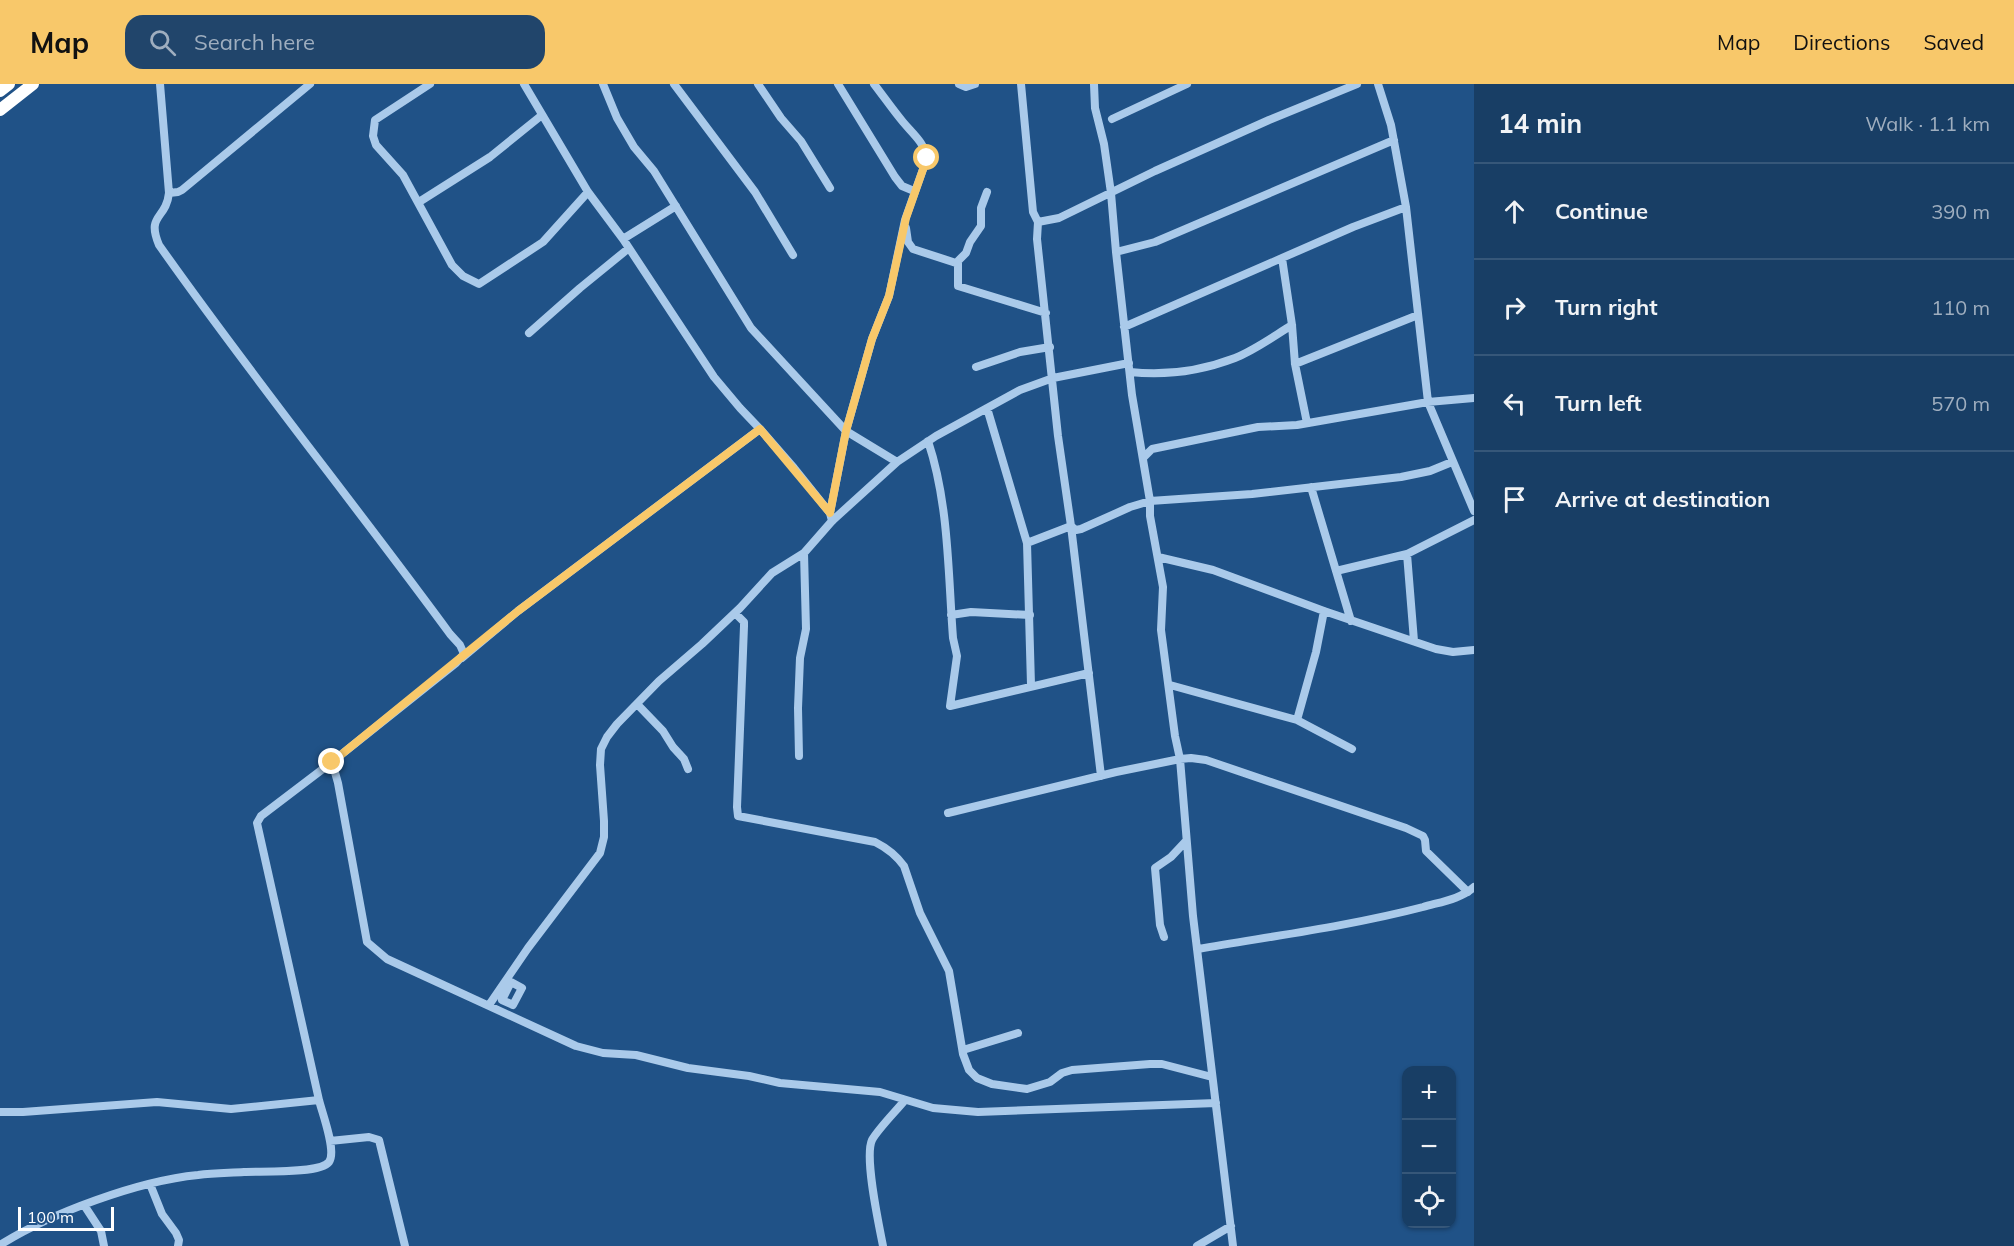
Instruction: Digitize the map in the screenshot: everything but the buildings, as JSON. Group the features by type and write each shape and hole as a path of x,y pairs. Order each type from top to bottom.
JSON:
{"highway":[{"path":"0,91 9,84"},
{"path":"0,110 33,84"}],"street":[{"path":"160,84 169,193 168,204 154,224 153,230 159,245 251,372 460,645 464,651 462,658"},
{"path":"169,193 182,190 310,84"},
{"path":"430,84 375,120 373,127 376,145 403,175 452,265 463,276 479,284 543,242 588,192"},
{"path":"524,84 588,192 623,239 714,377 760,429 831,517"},
{"path":"603,84 617,118 634,147 654,171 751,328 846,431 897,462"},
{"path":"674,84 755,192 793,255"},
{"path":"758,84 781,118 801,141 830,188"},
{"path":"838,84 895,177 902,186 914,191"},
{"path":"831,517 846,431 872,339 889,296 914,191 925,165 926,152 916,136 903,123 874,84"},
{"path":"959,84 966,87 975,84"},
{"path":"1022,84 1033,213 1038,222 1037,239 1058,436 1101,776"},
{"path":"1094,84 1095,108 1104,144 1111,193 1130,372 1144,457 1150,516 1163,587 1161,630 1180,759 1193,915 1233,1246"},
{"path":"1112,119 1187,84"},
{"path":"1038,222 1059,218 1269,120 1357,84"},
{"path":"1378,84 1394,140 1406,207 1428,402 1474,509"},
{"path":"419,202 490,157 542,115"},
{"path":"1116,252 1155,242 1394,140"},
{"path":"987,192 981,208 981,226 970,242 966,253 958,262 958,286 1046,313"},
{"path":"623,239 676,206"},
{"path":"1124,327 1406,207"},
{"path":"906,218 908,242 913,249 941,259 958,262"},
{"path":"530,333 629,248"},
{"path":"1282,258 1295,364 1307,423"},
{"path":"1295,364 1418,315"},
{"path":"1130,372 1155,375 1199,369 1237,357 1292,325"},
{"path":"976,367 1020,352 1050,346"},
{"path":"489,1005 528,948 600,853 604,837 601,749 617,724 735,613 772,573 804,553 831,517 897,462 928,441 1020,390 1053,378 1129,363"},
{"path":"1144,457 1152,449 1251,428 1307,423 1428,402 1474,398"},
{"path":"987,408 1027,543 1030,685"},
{"path":"0,1245 84,1204 150,1184 197,1175 324,1167 332,1157 333,1150 319,1100 257,826 261,816 332,762 526,605 760,429"},
{"path":"928,441 942,497 953,639 957,656 950,706 1030,685 1089,673"},
{"path":"1141,444 1152,449"},
{"path":"1071,526 1076,530 1081,529 1130,507 1150,501 1221,497 1401,477 1430,471 1452,462"},
{"path":"1311,487 1351,621"},
{"path":"1336,571 1407,554 1474,520"},
{"path":"1027,543 1071,526"},
{"path":"799,756 800,658 806,629 804,553"},
{"path":"1407,554 1414,641"},
{"path":"1158,557 1213,570 1351,621 1414,641 1453,652 1474,650"},
{"path":"1297,720 1316,652 1324,611"},
{"path":"951,615 972,612 1030,615"},
{"path":"735,613 744,622 736,807 738,816 875,842 898,857 904,866 926,928 949,971 963,1050 969,1070 977,1078 992,1084 1027,1089 1050,1082 1062,1073 1072,1070 1150,1064 1162,1064 1212,1077"},
{"path":"1170,685 1297,720 1352,748"},
{"path":"637,704 663,731 684,759 688,769"},
{"path":"948,813 1180,759 1206,760 1419,834 1425,838 1426,851 1471,889 1447,900 1392,915 1198,949"},
{"path":"332,762 338,783 367,942 387,959 576,1046 603,1053 636,1055 688,1068 749,1076 780,1083 880,1092 933,1108 978,1112 1216,1102"},
{"path":"1164,937 1160,925 1155,868 1186,841"},
{"path":"963,1050 1018,1033"},
{"path":"0,1112 157,1102 231,1109 319,1100"},
{"path":"883,1246 870,1152 872,1140 905,1100"},
{"path":"330,1142 369,1137 379,1140 405,1246"},
{"path":"150,1184 162,1214 176,1233 178,1246"},
{"path":"84,1204 101,1231 104,1246"},
{"path":"1197,1246 1231,1226"}],"route":[{"path":"332,762 518,611 760,429 830,513 846,431 872,339 889,296 914,191 927,158"}]}
